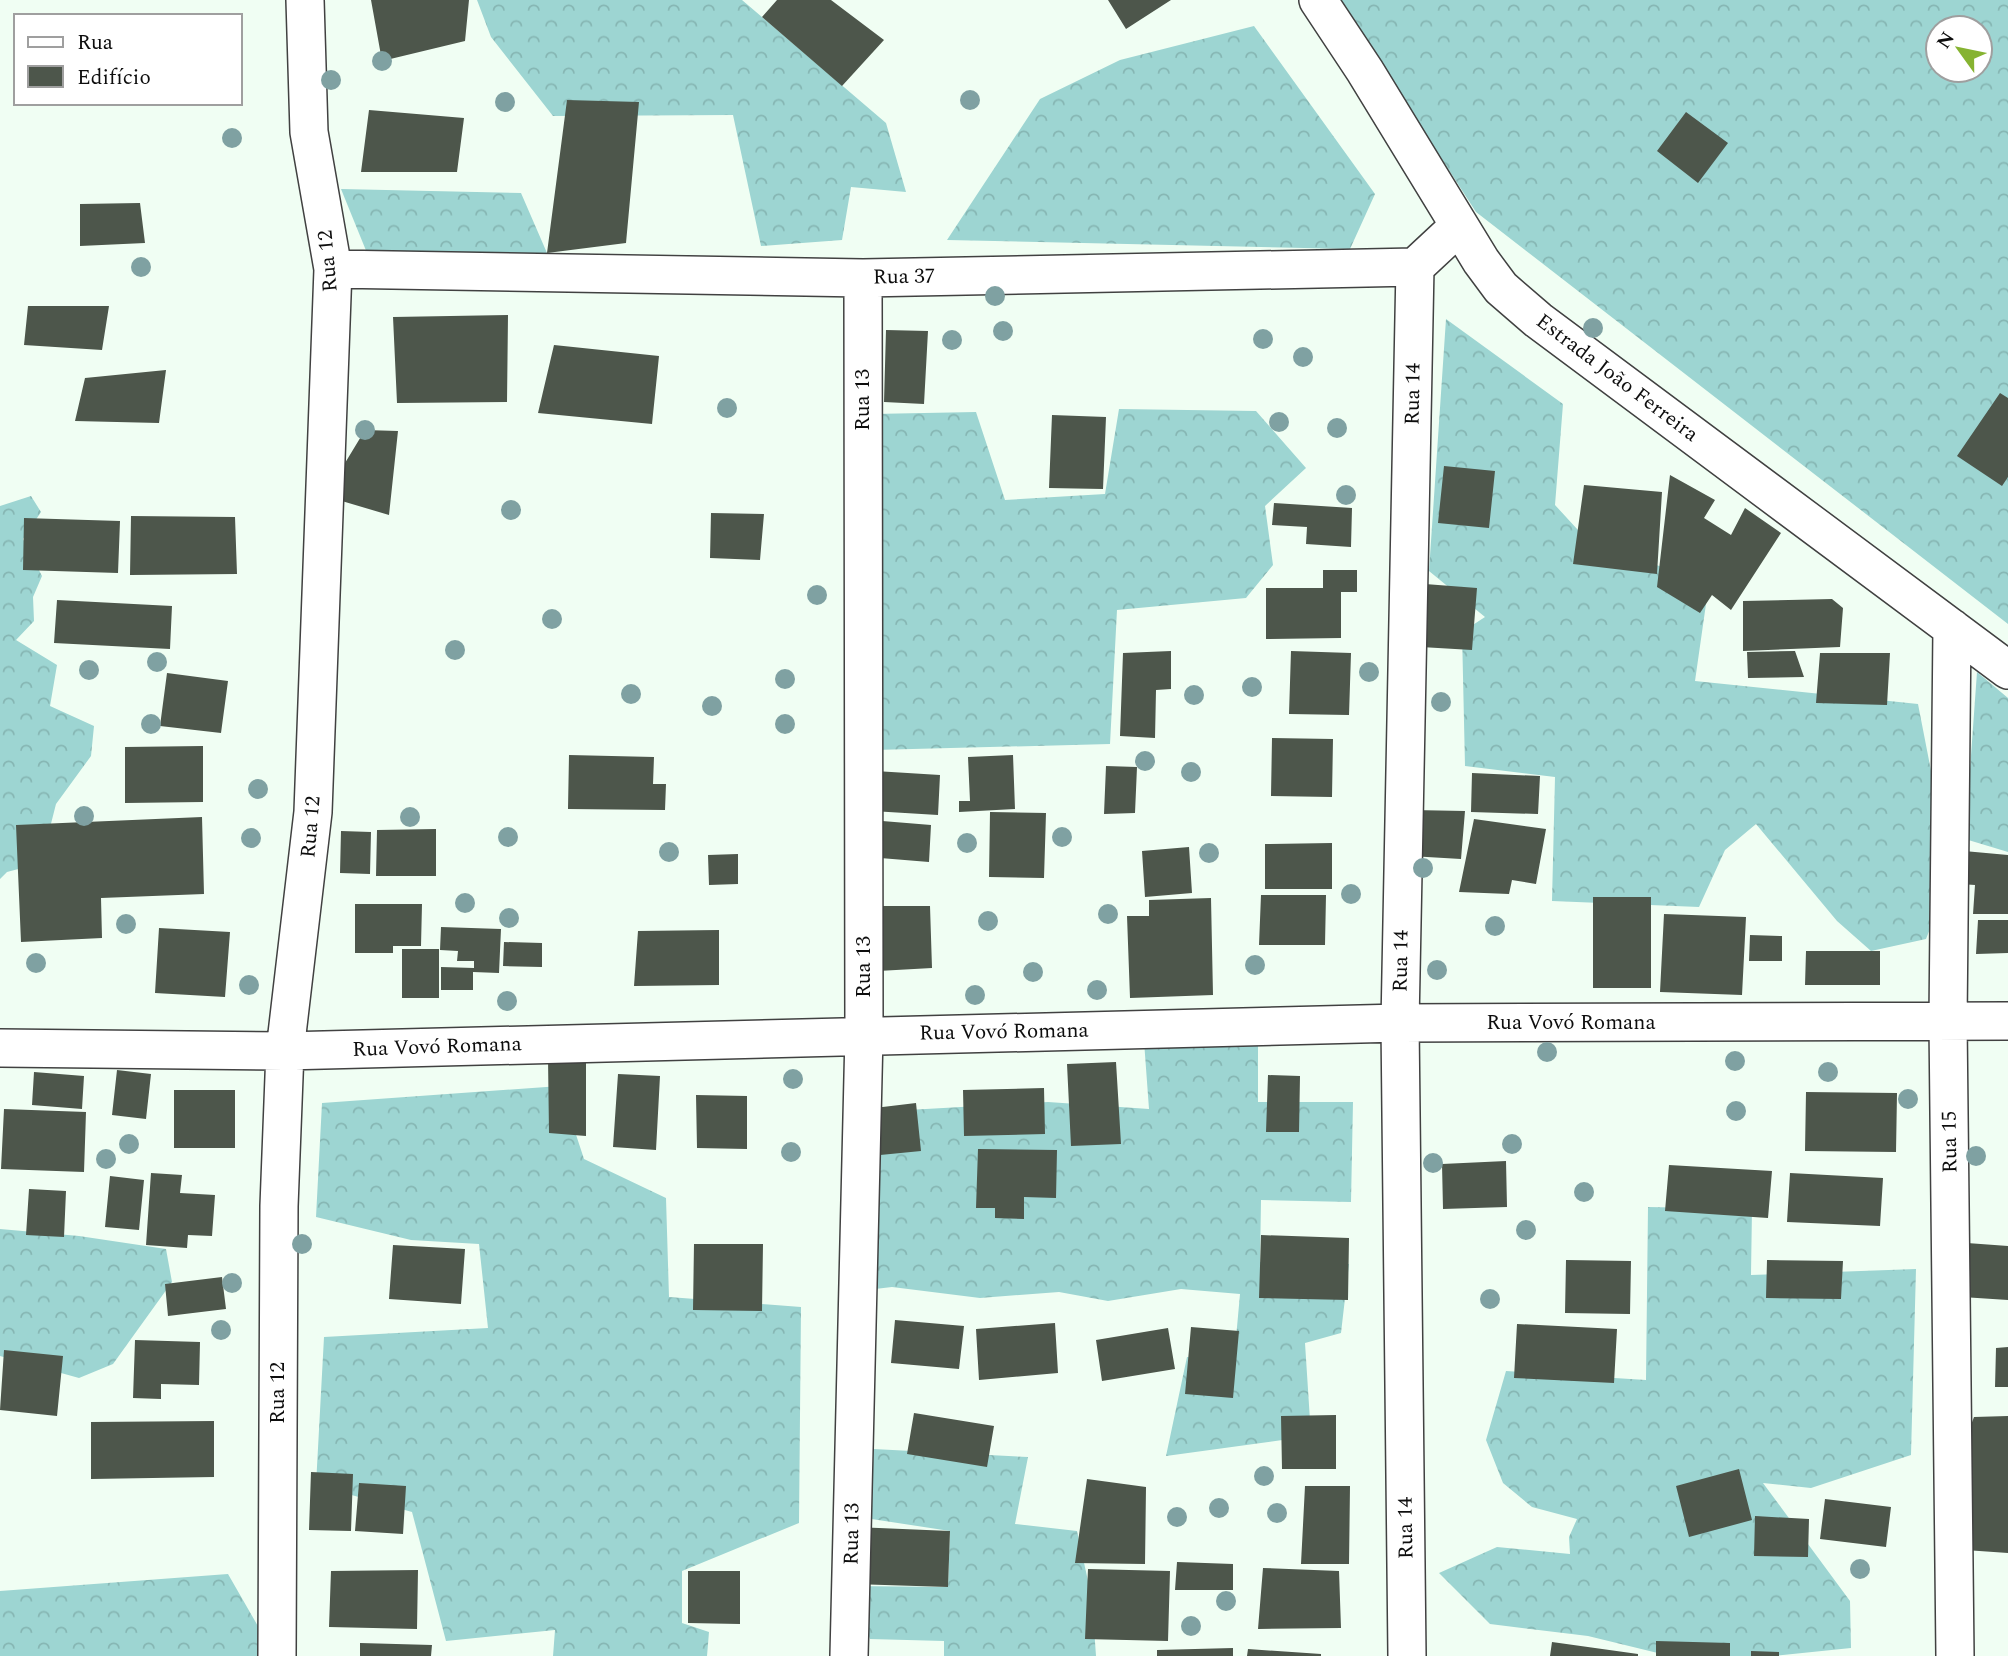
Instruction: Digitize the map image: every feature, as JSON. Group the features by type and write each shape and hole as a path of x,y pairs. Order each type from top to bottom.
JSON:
{"street":[{"name":"Rua 12","path":"277,1656 279,1206 285,1051 313,812 333,269 309,132 305,0"},
{"name":"Estrada João Ferreira","path":"1318,0 1365,71 1459,226 1501,288 1538,320 2008,670"},
{"path":"1415,267 1459,226"},
{"name":"Rua 37","path":"333,269 863,278 1415,267"},
{"name":"Rua 14","path":"1407,1656 1400,1024 1415,267"},
{"name":"Rua 13","path":"849,1656 864,1035 863,278"},
{"name":"Rua 15","path":"1952,628 1948,1022 1955,1656"},
{"name":"Rua Vovó Romana","path":"0,1048 285,1051 1400,1024 2008,1021"}],"green space":[{"path":"477,0 742,0 886,123 906,192 851,187 842,240 761,246 733,115 553,116 491,37"},
{"path":"1339,0 2008,0 2008,624 1476,212"},
{"path":"1254,26 1375,194 1350,249 947,240 1040,99 1120,60"},
{"path":"341,189 521,193 547,253 367,253"},
{"path":"1446,319 1563,404 1555,505 1589,542 1709,583 1695,681 1918,704 1941,822 1942,898 1926,939 1871,951 1837,921 1756,824 1725,850 1699,907 1552,901 1555,777 1465,766 1462,632 1485,617 1429,571"},
{"path":"1119,409 1256,411 1306,468 1265,506 1273,565 1246,598 1117,610 1110,744 874,750 872,414 976,412 1005,500 1105,494"},
{"path":"31,496 41,512 23,539 42,576 33,597 34,621 16,640 57,665 50,706 94,726 91,756 56,804 41,863 7,872 0,879 0,506"},
{"path":"1977,672 2008,698 2008,852 1965,839"},
{"path":"1144,1041 1258,1045 1258,1102 1353,1102 1351,1202 1261,1200 1260,1262 1349,1264 1341,1333 1305,1343 1311,1436 1166,1456 1187,1357 1234,1360 1240,1294 1181,1289 1108,1301 1059,1292 980,1298 892,1287 858,1291 873,1112 1048,1102 1149,1109"},
{"path":"560,1086 584,1159 666,1198 669,1297 801,1307 799,1523 682,1571 682,1623 709,1632 707,1656 553,1656 555,1630 446,1641 412,1512 316,1485 324,1337 488,1328 479,1244 411,1240 316,1217 322,1103"},
{"path":"1648,1207 1752,1209 1751,1275 1916,1269 1911,1455 1811,1488 1763,1483 1850,1601 1851,1648 1773,1656 1670,1656 1588,1636 1490,1624 1439,1573 1497,1547 1570,1554 1569,1537 1577,1519 1532,1507 1503,1483 1486,1440 1506,1371 1646,1380"},
{"path":"0,1229 79,1236 166,1249 172,1282 113,1364 79,1378 0,1356"},
{"path":"854,1448 1028,1457 1015,1524 1077,1531 1092,1599 1096,1656 944,1656 944,1641 870,1639 851,1586 948,1587 950,1531 852,1516"},
{"path":"228,1574 275,1656 0,1656 0,1591"}],"building":[{"path":"371,0 469,0 465,41 382,61"},
{"path":"777,0 831,0 884,40 842,86 762,17"},
{"path":"1108,0 1171,0 1126,29"},
{"path":"567,100 639,102 626,243 547,253"},
{"path":"369,110 464,118 457,172 361,172"},
{"path":"1686,112 1728,143 1698,183 1657,151"},
{"path":"140,203 145,243 80,246 80,204"},
{"path":"28,306 109,306 102,350 24,345"},
{"path":"508,315 507,402 397,403 393,317"},
{"path":"886,330 928,331 924,404 884,402"},
{"path":"554,345 659,356 652,424 538,413"},
{"path":"166,370 159,423 75,421 85,378"},
{"path":"2000,393 2008,398 2008,477 2002,486 1957,456"},
{"path":"1052,415 1106,417 1103,489 1049,488"},
{"path":"365,430 398,431 389,515 325,496"},
{"path":"1444,466 1495,471 1489,528 1438,523"},
{"path":"1670,475 1715,500 1704,518 1731,535 1745,508 1781,533 1731,610 1712,595 1700,613 1657,587"},
{"path":"1584,485 1662,492 1657,574 1573,564"},
{"path":"1274,503 1352,508 1351,547 1306,544 1307,527 1272,525"},
{"path":"711,513 764,514 760,560 710,558"},
{"path":"131,516 235,517 237,574 130,575"},
{"path":"24,518 120,521 118,573 23,570"},
{"path":"1323,570 1357,570 1357,592 1341,592 1341,638 1266,639 1266,588 1323,588"},
{"path":"1425,584 1477,588 1472,650 1421,647"},
{"path":"1832,599 1843,608 1840,647 1743,651 1743,601"},
{"path":"57,600 172,606 170,649 54,643"},
{"path":"1171,651 1171,689 1156,690 1155,738 1120,736 1123,653"},
{"path":"1291,651 1351,653 1349,715 1289,714"},
{"path":"1795,651 1804,677 1748,678 1747,652"},
{"path":"1820,653 1890,653 1887,705 1816,703"},
{"path":"167,673 228,681 221,733 160,726"},
{"path":"1272,738 1333,739 1332,797 1271,796"},
{"path":"203,746 203,802 125,803 125,747"},
{"path":"569,755 654,757 653,784 666,784 665,810 568,809"},
{"path":"1013,755 1015,809 959,812 959,801 970,801 968,757"},
{"path":"1106,766 1137,767 1135,813 1104,814"},
{"path":"875,771 940,775 938,815 872,811"},
{"path":"1472,773 1540,776 1538,814 1471,812"},
{"path":"1412,810 1465,811 1461,859 1410,856"},
{"path":"990,812 1046,813 1044,878 989,877"},
{"path":"202,817 204,894 101,898 102,938 21,942 16,825"},
{"path":"1474,819 1546,829 1536,884 1512,880 1509,894 1459,892"},
{"path":"870,820 931,825 929,862 868,857"},
{"path":"436,829 436,876 376,876 377,830"},
{"path":"341,831 371,832 370,874 340,873"},
{"path":"1332,843 1332,889 1265,889 1265,844"},
{"path":"1189,847 1192,893 1145,897 1142,851"},
{"path":"1964,851 2008,855 2008,914 1973,914 1975,885 1960,884"},
{"path":"738,854 738,884 709,885 708,855"},
{"path":"1261,895 1326,895 1325,945 1259,945"},
{"path":"1593,897 1651,897 1651,988 1593,988"},
{"path":"1211,898 1213,995 1130,998 1127,916 1149,916 1149,900"},
{"path":"355,904 422,904 421,946 393,946 393,953 355,953"},
{"path":"877,906 930,906 932,968 878,971"},
{"path":"1664,914 1746,917 1742,995 1660,992"},
{"path":"1978,920 2008,920 2008,953 1976,954"},
{"path":"441,927 501,929 499,973 473,972 473,990 441,990 441,967 474,968 474,961 457,961 458,951 440,950"},
{"path":"159,928 230,932 225,997 155,993"},
{"path":"719,930 719,985 634,986 638,931"},
{"path":"1750,935 1782,936 1782,961 1749,961"},
{"path":"504,942 542,943 542,967 503,966"},
{"path":"402,949 439,949 439,998 402,998"},
{"path":"1806,951 1880,951 1880,985 1805,985"},
{"path":"586,1056 586,1136 549,1133 548,1058"},
{"path":"1116,1062 1121,1144 1071,1146 1067,1064"},
{"path":"117,1070 151,1074 146,1119 112,1115"},
{"path":"34,1072 84,1076 82,1109 32,1105"},
{"path":"618,1074 660,1076 656,1150 613,1147"},
{"path":"1268,1075 1300,1076 1299,1132 1266,1132"},
{"path":"1044,1088 1045,1134 964,1136 963,1090"},
{"path":"174,1090 235,1090 235,1148 174,1148"},
{"path":"1806,1092 1897,1093 1896,1152 1805,1151"},
{"path":"696,1095 747,1096 747,1149 697,1148"},
{"path":"916,1103 921,1151 870,1156 866,1109"},
{"path":"4,1109 86,1112 84,1172 1,1169"},
{"path":"978,1149 1057,1150 1056,1198 1024,1197 1024,1219 995,1218 995,1208 976,1208"},
{"path":"1506,1161 1507,1207 1443,1209 1442,1164"},
{"path":"1669,1165 1772,1171 1768,1218 1665,1211"},
{"path":"151,1173 182,1175 180,1193 215,1195 212,1236 188,1235 187,1248 146,1245"},
{"path":"1790,1173 1883,1178 1880,1226 1787,1222"},
{"path":"110,1176 144,1180 139,1230 105,1227"},
{"path":"29,1189 66,1191 64,1237 26,1235"},
{"path":"1261,1235 1349,1238 1348,1300 1259,1298"},
{"path":"1967,1243 2008,1246 2008,1300 1962,1297"},
{"path":"694,1244 763,1244 762,1311 693,1310"},
{"path":"393,1245 465,1249 461,1304 389,1299"},
{"path":"1566,1260 1631,1261 1630,1314 1565,1313"},
{"path":"1767,1260 1843,1261 1841,1299 1766,1298"},
{"path":"222,1277 226,1309 168,1316 165,1284"},
{"path":"895,1320 964,1326 959,1369 891,1363"},
{"path":"1055,1323 1058,1373 979,1380 976,1329"},
{"path":"1517,1324 1617,1329 1614,1383 1514,1378"},
{"path":"1191,1327 1239,1331 1233,1398 1185,1394"},
{"path":"1168,1328 1175,1369 1102,1381 1096,1340"},
{"path":"135,1340 200,1342 199,1385 161,1384 161,1399 133,1398"},
{"path":"2008,1347 2008,1387 1995,1387 1996,1348"},
{"path":"4,1350 63,1356 57,1416 0,1410"},
{"path":"914,1413 994,1426 987,1467 907,1454"},
{"path":"1336,1415 1336,1469 1282,1469 1281,1416"},
{"path":"2008,1416 2008,1553 1965,1550 1968,1471 1972,1461 1971,1425 1974,1417"},
{"path":"214,1421 214,1477 91,1479 91,1422"},
{"path":"1739,1469 1752,1520 1689,1537 1676,1486"},
{"path":"311,1472 353,1474 351,1531 309,1530"},
{"path":"1087,1479 1146,1487 1145,1564 1075,1563"},
{"path":"359,1483 406,1486 403,1534 355,1531"},
{"path":"1305,1486 1350,1486 1349,1564 1301,1564"},
{"path":"1825,1499 1891,1507 1886,1547 1820,1539"},
{"path":"1755,1516 1809,1519 1808,1557 1754,1556"},
{"path":"855,1527 950,1531 948,1587 853,1584"},
{"path":"1177,1562 1233,1564 1233,1590 1175,1590"},
{"path":"1263,1568 1339,1571 1341,1628 1258,1629"},
{"path":"1088,1569 1170,1571 1168,1641 1085,1639"},
{"path":"418,1570 417,1629 329,1627 331,1571"},
{"path":"688,1571 740,1571 740,1624 688,1623"},
{"path":"1656,1641 1730,1643 1730,1656 1656,1656"},
{"path":"1552,1642 1638,1654 1638,1656 1550,1656"},
{"path":"360,1643 432,1645 431,1656 360,1656"},
{"path":"1233,1648 1233,1656 1157,1656 1157,1650"},
{"path":"1248,1649 1321,1654 1321,1656 1247,1656"},
{"path":"1751,1651 1779,1652 1779,1656 1751,1656"}]}
